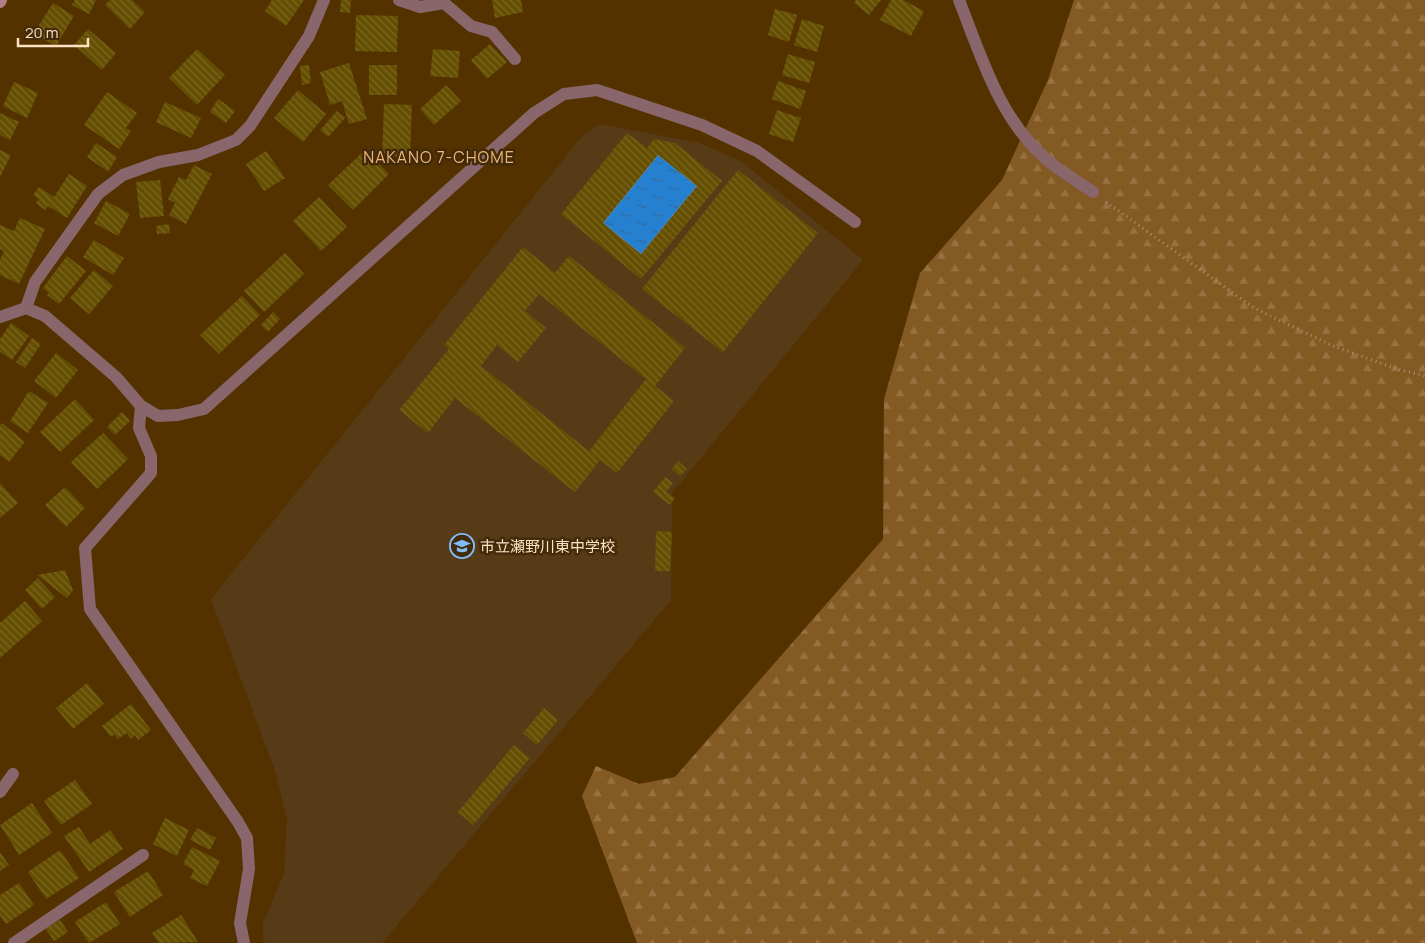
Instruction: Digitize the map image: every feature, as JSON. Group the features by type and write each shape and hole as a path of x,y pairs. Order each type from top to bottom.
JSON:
{"street":[{"path":"26,308 35,282 98,194 123,175 159,162 198,154 236,140 250,126 308,36 324,0"},
{"path":"399,0 420,7 444,3 471,26 492,32 515,59"},
{"path":"959,0 996,95 1013,123 1046,159 1092,192"},
{"path":"0,318 26,308 45,316 116,377 141,406 158,416 178,416 204,409 534,113 564,94 597,90 702,125 758,151 855,222"},
{"path":"141,406 139,428 151,456 151,473 85,548 90,609 247,838 249,869 240,923 244,943"},
{"path":"0,792 13,774"},
{"path":"14,943 143,855"}],"path":[{"path":"1092,192 1254,308 1333,346 1398,369 1425,376"}],"shaded area":[{"name":"市立瀬野川東中学校","path":"600,124 699,143 741,161 863,260 672,493 671,600 382,943 265,943 263,923 284,874 287,819 275,771 211,599 583,135"}],"green space":[{"path":"1074,0 1425,0 1425,943 637,943 582,796 596,766 639,784 675,777 883,539 884,399 920,273 1002,180 1048,80"}],"water":[{"path":"658,155 697,186 641,254 603,223"}],"building":[{"path":"75,0 96,0 89,14 72,5"},
{"path":"110,0 132,0 145,12 130,29 105,5"},
{"path":"272,0 304,0 286,26 265,11"},
{"path":"341,0 351,0 350,13 340,12"},
{"path":"492,0 521,0 523,12 495,18"},
{"path":"856,0 881,0 869,15 854,3"},
{"path":"891,0 903,0 924,11 911,36 880,20"},
{"path":"53,3 74,16 56,46 34,33"},
{"path":"775,9 797,15 789,42 768,35"},
{"path":"356,15 398,16 397,52 355,51"},
{"path":"802,19 824,26 817,52 794,45"},
{"path":"88,29 116,53 102,70 74,45"},
{"path":"490,44 507,62 487,79 471,60"},
{"path":"197,49 225,75 197,105 169,78"},
{"path":"433,49 460,51 458,78 430,76"},
{"path":"788,54 815,62 809,83 782,75"},
{"path":"349,63 367,119 349,124 342,101 330,105 320,72"},
{"path":"309,65 311,83 302,85 300,66"},
{"path":"369,65 397,65 397,95 369,95"},
{"path":"778,81 806,91 800,109 772,99"},
{"path":"14,82 38,93 27,118 3,106"},
{"path":"446,85 461,101 434,125 420,109"},
{"path":"298,90 326,114 303,142 274,118"},
{"path":"107,92 137,113 126,128 131,131 119,149 84,125"},
{"path":"218,99 235,111 226,123 210,112"},
{"path":"165,102 201,118 191,138 156,122"},
{"path":"384,104 412,105 410,157 382,156"},
{"path":"777,110 801,118 793,142 769,134"},
{"path":"337,111 345,118 328,137 320,130"},
{"path":"0,113 19,122 10,140 0,135"},
{"path":"627,133 647,148 654,139 675,143 722,181 641,279 561,214","holes":["658,155 697,186 641,254 603,223"]},
{"path":"96,143 117,157 108,172 87,157"},
{"path":"0,150 11,155 0,177"},
{"path":"365,150 389,174 353,210 328,185"},
{"path":"266,151 285,178 264,191 246,164"},
{"path":"194,165 212,174 186,224 169,215 175,203 168,199 179,177 186,180"},
{"path":"738,170 818,233 723,352 642,289"},
{"path":"69,174 87,186 67,218 48,206 45,210 36,203 39,199 33,195 39,187 54,197"},
{"path":"160,180 164,216 140,218 136,182"},
{"path":"319,197 347,227 321,251 293,221"},
{"path":"106,201 130,214 118,236 94,223"},
{"path":"20,218 45,229 19,284 0,275 0,260 4,251 0,249 0,225 14,231"},
{"path":"169,224 170,233 157,234 156,226"},
{"path":"94,240 124,258 113,275 83,257"},
{"path":"523,247 555,273 569,256 685,348 655,386 674,401 617,473 600,460 575,492 455,398 428,433 399,410 449,349 444,345","holes":["539,294 646,379 589,451 481,366 497,345 518,362 546,328 525,311"]},
{"path":"285,253 304,274 264,312 244,291"},
{"path":"67,256 86,271 59,304 47,295 49,293 43,288"},
{"path":"94,270 113,286 89,314 70,298"},
{"path":"242,296 260,315 219,354 200,335"},
{"path":"273,312 280,319 268,332 261,325"},
{"path":"11,323 29,336 12,360 0,352 0,339"},
{"path":"32,338 41,344 25,368 16,362"},
{"path":"56,353 78,370 56,398 34,381"},
{"path":"29,391 48,403 28,433 10,421"},
{"path":"75,399 94,420 60,452 40,432"},
{"path":"122,412 130,421 115,435 107,427"},
{"path":"2,423 25,442 9,462 0,455 0,425"},
{"path":"103,433 128,459 97,489 71,462"},
{"path":"678,461 687,469 680,476 672,469"},
{"path":"665,477 673,483 666,492 675,498 670,505 653,492"},
{"path":"0,483 18,503 0,518"},
{"path":"65,487 85,508 66,527 45,505"},
{"path":"656,531 672,532 670,571 655,571"},
{"path":"65,570 73,590 67,598 37,575"},
{"path":"38,578 55,597 42,609 25,590"},
{"path":"25,601 42,621 0,658 0,623"},
{"path":"87,683 104,704 73,729 56,708"},
{"path":"131,704 151,730 138,740 135,735 131,739 127,733 118,739 114,734 111,737 102,726"},
{"path":"544,708 558,720 537,745 523,733"},
{"path":"514,745 530,758 473,825 458,812"},
{"path":"75,780 92,804 61,825 44,801"},
{"path":"32,803 52,833 19,855 0,825"},
{"path":"165,818 189,830 177,856 153,844"},
{"path":"79,827 90,844 110,830 123,849 89,872 64,836"},
{"path":"197,828 216,838 210,850 190,840"},
{"path":"192,847 220,861 207,886 190,878 194,870 183,864"},
{"path":"60,850 79,878 46,899 28,872"},
{"path":"0,852 9,865 0,871"},
{"path":"148,871 163,895 130,917 114,892"},
{"path":"19,883 34,905 6,924 0,915 0,895"},
{"path":"106,902 120,924 89,943 75,922"},
{"path":"181,915 198,942 159,943 152,933"},
{"path":"60,920 68,932 54,941 45,928"}],"place":[{"name":"市立瀬野川東中学校","path":"462,546"}],"district":[{"name":"NAKANO 7-CHOME","path":"439,157"}]}
